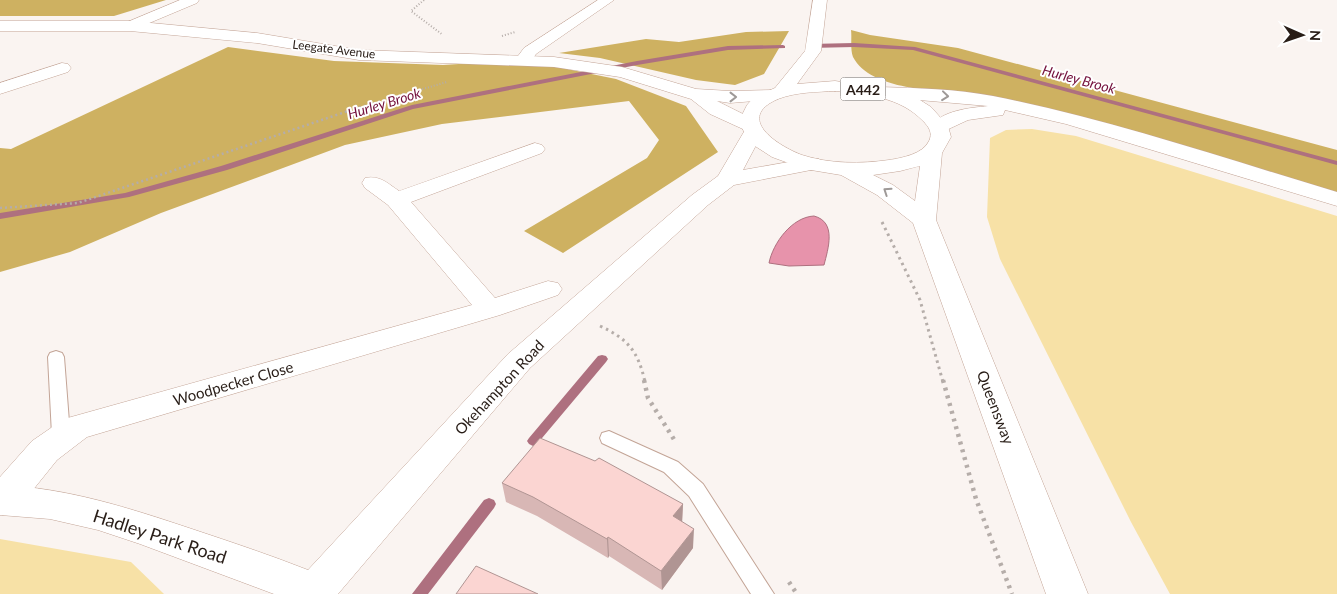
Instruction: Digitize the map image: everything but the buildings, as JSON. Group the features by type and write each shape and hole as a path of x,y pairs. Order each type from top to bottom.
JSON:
{"street":[{"path":"130,26 192,0"},
{"path":"523,60 530,51 607,0"},
{"path":"820,0 820,55"},
{"name":"Leegate Avenue","path":"0,26 130,26 257,38 359,55 523,60 592,66 694,94 730,97 777,94"},
{"name":"A442","path":"751,128 750,114 758,104 777,94 820,55 872,90"},
{"path":"0,89 62,68"},
{"name":"A442","path":"777,94 807,87 835,86 872,90 906,101 928,113 940,127"},
{"path":"872,90 991,101 1027,111 1072,120 1337,200"},
{"name":"Leegate Avenue","path":"694,94 717,110 751,128 765,144 785,155 811,164"},
{"path":"924,220 932,152 940,140 940,127 963,115 986,111 1027,111"},
{"name":"Okehampton Road","path":"727,180 751,128"},
{"path":"396,200 535,149"},
{"path":"811,164 845,169 888,167 911,163 932,152"},
{"name":"Okehampton Road","path":"313,593 518,361 700,200 727,180 811,164"},
{"path":"845,169 886,190 924,220"},
{"path":"372,183 396,200 490,309"},
{"name":"Queensway","path":"924,220 1067,594"},
{"name":"Woodpecker Close","path":"2,500 46,447 61,435 76,428 490,309 548,289"},
{"name":"Hadley Park Road","path":"2,500 64,506 115,518 285,578 313,593"}],"lane":[{"path":"56,357 61,435"},
{"path":"609,438 672,467 696,490 763,594"}],"path":[{"path":"424,0 412,11 443,36"},
{"path":"0,208 78,203 354,109 448,82"},
{"path":"881,220 920,300 976,499 1012,594"},
{"path":"574,312 619,336 640,360 648,398 677,444"},
{"path":"787,578 797,594"}],"shaded area":[{"path":"0,0 166,0 114,16 0,16"},
{"path":"851,30 870,35 958,48 1337,150 1337,194 971,94 923,90 889,83 874,77 862,68 853,57"},
{"path":"789,31 764,74 735,85 696,80 600,58 559,53 646,39 679,42 746,32"},
{"path":"228,47 334,61 443,65 523,60 616,79 686,106 718,152 563,253 524,231 647,158 659,140 629,101 442,124 345,145 161,213 70,252 0,272 0,148 11,149"},
{"path":"1032,129 1076,136 1337,216 1337,594 1170,594 1131,522 1000,259 987,217 990,138 1006,130"},
{"path":"814,216 826,224 828,230 829,244 824,265 789,266 769,263 775,247 785,232 798,221"},
{"path":"0,539 131,562 164,594 0,594"}],"waterway":[{"name":"Hurley Brook","path":"809,46 854,45 913,48 1337,163"},
{"name":"Hurley Brook","path":"0,216 126,195 224,168 412,107 637,63 728,48 783,47"},
{"path":"533,441 602,359"},
{"path":"419,594 489,504"}]}
